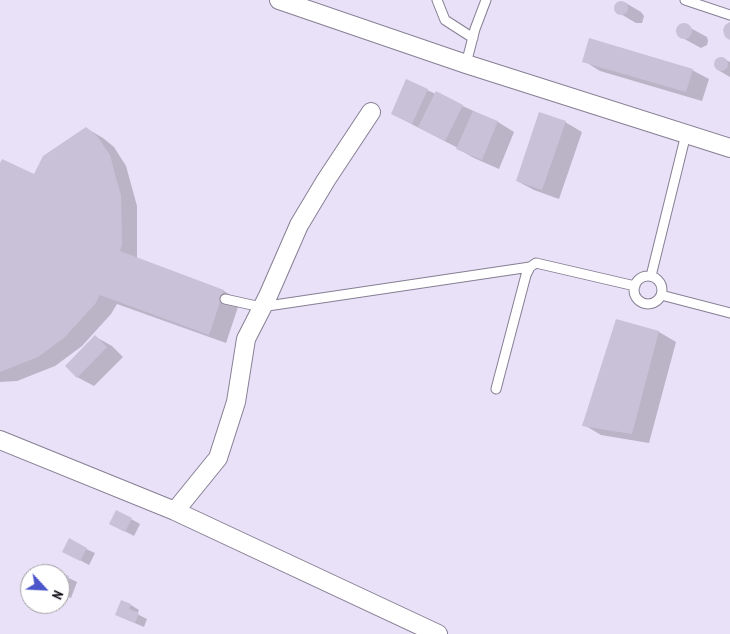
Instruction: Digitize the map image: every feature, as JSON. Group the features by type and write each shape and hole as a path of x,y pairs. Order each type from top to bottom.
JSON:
{"street":[{"path":"279,0 466,64 730,148"},
{"path":"174,511 218,458 236,402 246,339 261,306 268,296 299,225 371,112"},
{"path":"0,440 174,511 438,634"}],"lane":[{"path":"437,0 445,20 472,38"},
{"path":"466,64 472,38 486,0"},
{"path":"685,0 730,15"},
{"path":"651,276 686,134"},
{"path":"225,299 261,306 530,267 536,263 635,286"},
{"path":"496,389 526,275 530,267"},
{"path":"651,276 658,280 662,287 661,295 657,302 649,305 641,303 635,298 634,290 636,282 643,277 651,276"},
{"path":"661,295 730,313"}],"building":[{"path":"618,1 624,1 628,8 624,15 618,15 614,11 614,5"},
{"path":"730,22 730,40 725,37 723,30 725,25"},
{"path":"681,23 687,23 692,28 690,37 681,39 676,34 676,28"},
{"path":"589,38 693,69 686,92 582,62"},
{"path":"718,57 724,57 728,64 724,71 718,71 714,67 714,61"},
{"path":"406,79 428,89 412,124 391,114"},
{"path":"436,91 463,105 445,141 418,127"},
{"path":"473,111 498,121 482,160 456,149"},
{"path":"539,112 566,121 542,190 516,181"},
{"path":"86,127 97,136 110,155 121,195 122,244 120,251 224,290 209,335 100,295 95,304 65,337 38,357 0,372 0,163 2,159 34,174 43,156"},
{"path":"616,319 659,331 632,434 582,426"},
{"path":"95,335 107,347 77,378 65,366"},
{"path":"116,510 132,518 125,532 109,524"},
{"path":"69,538 87,548 80,561 62,552"},
{"path":"121,600 131,604 129,609 139,613 135,623 115,615"}]}
